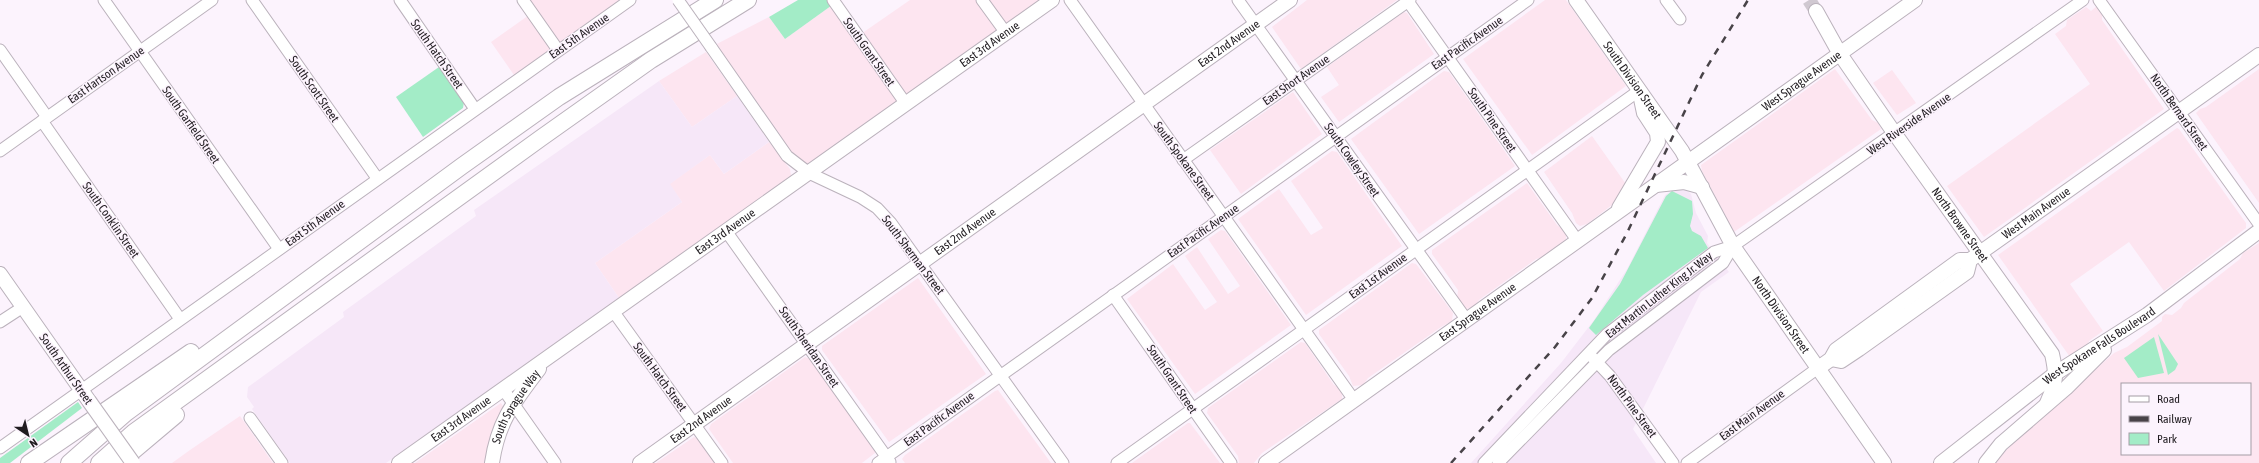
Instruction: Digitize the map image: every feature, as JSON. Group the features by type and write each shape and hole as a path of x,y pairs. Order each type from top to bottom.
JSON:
{"highway":[{"path":"69,463 126,413 380,225 559,97 715,0"},
{"path":"99,463 134,432 396,241 651,60 748,0"},
{"path":"29,463 380,225"},
{"path":"119,463 154,432 396,241"}],"main road":[{"name":"East 3rd Avenue","path":"399,463 1052,0"},
{"name":"East 2nd Avenue","path":"640,463 1290,0"},
{"name":"South Division Street","path":"1576,0 1688,160"},
{"name":"West Sprague Avenue","path":"1688,160 1915,0"},
{"name":"North Browne Street","path":"1816,11 1840,54 1895,134 1975,257 2052,354 2056,372 2055,386 2047,403"},
{"name":"West Main Avenue","path":"1818,368 1830,359 1841,361 1865,345 1967,272 1975,257 2259,55"},
{"path":"1616,213 1658,142 1657,133 1644,113 1640,90"},
{"name":"East Sprague Avenue","path":"1266,463 1688,160"},
{"name":"North Division Street","path":"1688,160 1733,246 1884,463"},
{"path":"1652,186 1690,182 1702,188"},
{"name":"West Spokane Falls Boulevard","path":"1941,463 2056,372 2120,334 2167,301 2259,231"},
{"name":"South Arthur Street","path":"0,274 133,463"},
{"path":"1986,463 2001,444 2066,388 2120,334"},
{"name":"South Sprague Way","path":"492,463 497,438 512,403 551,355"}],"street":[{"name":"South Garfield Street","path":"104,0 279,249"},
{"name":"East Hartson Avenue","path":"0,150 212,0"},
{"name":"South Scott Street","path":"252,0 377,178"},
{"name":"South Hatch Street","path":"400,0 475,109"},
{"path":"523,0 558,50"},
{"name":"East 5th Avenue","path":"0,448 377,178 630,0"},
{"name":"South Sherman Street","path":"678,0 787,156 809,173 860,197 877,208 891,223 1063,463"},
{"name":"South Grant Street","path":"833,0 906,104"},
{"path":"982,0 1006,33"},
{"name":"South Spokane Street","path":"1070,0 1143,105 1354,400"},
{"name":"South Cowley Street","path":"1238,0 1466,319"},
{"name":"South Pine Street","path":"1409,0 1577,240"},
{"name":"East Short Avenue","path":"1183,160 1409,0"},
{"name":"East Pacific Avenue","path":"885,461 1000,376 1528,0"},
{"path":"1666,0 1680,19"},
{"name":"West Riverside Avenue","path":"1733,246 1895,134 2083,0"},
{"name":"North Bernard Street","path":"2099,0 2259,224"},
{"name":"South Conklin Street","path":"0,50 180,319"},
{"name":"East 1st Avenue","path":"1117,463 1640,90"},
{"name":"South Sheridan Street","path":"726,231 807,344 885,461"},
{"name":"East Martin Luther King Jr. Way","path":"1484,463 1587,353 1627,318 1708,256 1714,252 1733,246"},
{"name":"East Martin Luther King Jr. Way","path":"1498,463 1597,362 1636,328 1723,263 1733,246"},
{"name":"South Grant Street","path":"1113,295 1230,463"},
{"path":"0,322 23,307"},
{"name":"South Hatch Street","path":"613,311 722,463"},
{"name":"North Pine Street","path":"1587,353 1610,376 1673,463"},
{"name":"East Main Avenue","path":"1687,463 1818,368"},
{"path":"503,389 555,463"},
{"path":"250,418 282,463"}],"shaded area":[{"path":"518,0 619,0 514,75 491,42 529,15"},
{"path":"910,0 1052,0 809,173 787,156 711,47 769,17 785,39 835,3 858,36"},
{"path":"1307,0 1397,0 1301,69 1272,27"},
{"path":"1545,0 1566,0 1626,86 1532,155 1463,59"},
{"path":"2097,6 2102,11 2102,20 2164,109 1984,237 1947,186 2090,84 2055,34 2066,26 2067,20 2086,7 2091,11"},
{"path":"1404,12 1407,13 1434,54 1339,122 1321,97 1339,85 1327,67"},
{"path":"706,52 737,96 692,127 659,81"},
{"path":"1835,69 1872,120 1878,123 1881,129 1734,232 1702,171 1701,165"},
{"path":"2259,69 2259,203 2196,113"},
{"path":"1892,70 1916,103 1897,115 1873,83"},
{"path":"1444,71 1449,72 1515,166 1419,234 1351,139"},
{"path":"659,81 692,127 737,96 769,142 724,174 710,155 670,184 682,202 595,263 619,298 386,463 290,463 252,409 254,407 247,397 248,387 344,317 343,312 476,216 474,210"},
{"path":"1293,92 1322,134 1241,194 1210,150"},
{"path":"2177,128 2246,223 2246,228 2164,291 2129,242 2070,284 2103,331 2070,357 1998,255"},
{"path":"1592,136 1628,187 1625,195 1587,224 1580,226 1576,223 1572,213 1544,172"},
{"path":"769,142 790,169 791,176 619,298 595,263 682,202 669,184 710,155 724,174"},
{"path":"1332,151 1337,152 1402,246 1306,315 1238,219 1279,189 1311,235 1323,228 1291,181"},
{"path":"1527,183 1557,225 1566,232 1566,239 1543,257 1536,259 1479,300 1474,307 1466,309 1462,307 1457,299 1458,290 1432,254 1432,250"},
{"path":"1673,190 1687,190 1691,194 1696,213 1708,236 1707,243 1729,272 1701,292 1633,429 1656,463 1471,463 1561,363 1594,320 1627,269 1665,195"},
{"path":"1221,230 1225,231 1291,325 1195,394 1127,299 1173,264 1205,310 1217,302 1185,256 1197,247 1228,294 1240,286 1208,239"},
{"path":"2259,243 2259,463 1995,463 2009,447 2114,353 2127,347 2162,321 2162,317 2165,314 2172,315 2181,308 2184,303 2240,259 2243,253"},
{"path":"1412,263 1416,264 1453,313 1452,321 1441,327 1368,378 1363,385 1353,386 1349,376 1319,334 1319,330"},
{"path":"918,278 986,374 889,442 822,350 822,346"},
{"path":"1301,342 1305,343 1334,385 1340,388 1342,392 1342,399 1262,453 1254,463 1239,463 1238,456 1207,413 1208,408"},
{"path":"805,357 810,359 875,450 875,453 862,463 733,463 709,429 711,424"},
{"path":"998,390 1051,463 905,463 902,459 905,455"},
{"path":"501,403 504,408 487,463 415,463"},
{"path":"240,416 273,463 172,463 190,450"},
{"path":"1188,423 1190,423 1220,463 1132,463"},
{"path":"694,437 698,439 716,463 656,463"}],"green space":[{"path":"798,0 833,0 835,3 785,39 769,17"},
{"path":"439,67 464,102 463,108 423,137 396,97"},
{"path":"1672,191 1692,201 1693,214 1690,226 1692,231 1701,236 1708,248 1643,295 1596,335 1589,328 1620,284 1666,196"},
{"path":"2158,334 2178,364 2175,370 2168,375"},
{"path":"2154,337 2164,373 2138,378 2124,358"},
{"path":"78,402 82,408 10,463 0,463 0,458"}],"tunnel":[{"path":"1809,0 1816,11"}],"railway":[{"path":"1451,463 1555,347 1592,298 1627,233 1702,75 1748,0"}]}
